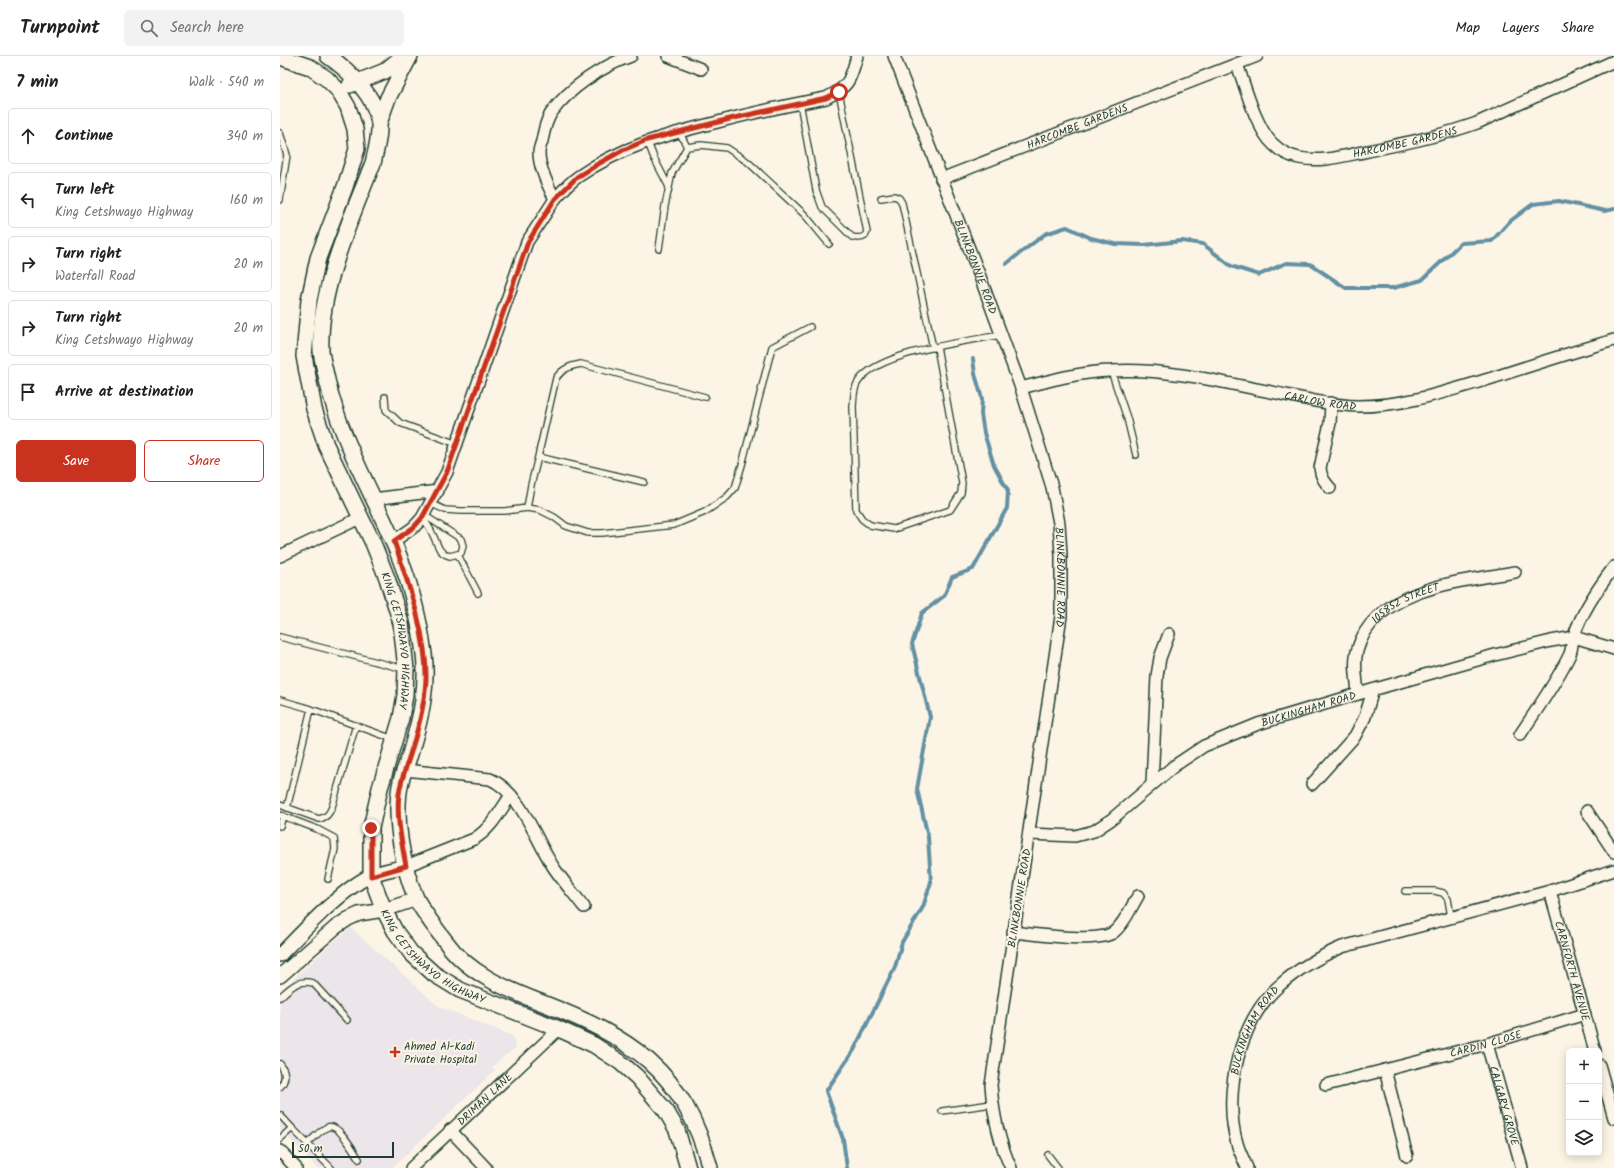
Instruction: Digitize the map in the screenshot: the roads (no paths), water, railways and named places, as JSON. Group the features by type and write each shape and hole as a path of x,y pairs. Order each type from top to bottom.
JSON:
{"main road":[{"path":"336,58 332,84 359,82 385,71 402,56"},
{"path":"379,123 388,98 410,56"},
{"name":"KING CETSHWAYO HIGHWAY","path":"280,57 310,67 332,84 348,107 355,130 356,149 332,223 318,258 309,300 304,356 314,409 326,445 373,543 387,578 401,623 406,669 404,702 380,788 371,828 371,876 394,931 412,953 434,974 466,992 559,1029 594,1045 620,1062 637,1077 666,1111 677,1130 688,1168"},
{"name":"KING CETSHWAYO HIGHWAY","path":"336,58 359,82 372,103 379,123 373,163 333,269 324,308 321,353 332,403 349,449 394,541 409,586 424,654 426,679 423,705 399,796 398,815 406,866 417,899 448,946 469,966 506,989 554,1007 613,1034 661,1071 677,1092 699,1133 710,1168"}],"street":[{"path":"555,199 547,184 539,153 544,128 551,113 563,98 590,77 617,61 631,56"},
{"path":"668,56 701,69"},
{"path":"394,541 414,527 423,516 431,504 447,472 528,242 555,199 577,177 623,150 647,140 679,131 826,98 839,92 849,81 857,56"},
{"name":"BLINKBONNIE ROAD","path":"894,56 979,274 1021,388 1052,487 1059,522 1061,556 1061,616 991,1085 992,1104 1003,1150 1011,1168"},
{"name":"HARCOMBE GARDENS","path":"941,179 1256,56"},
{"name":"HARCOMBE GARDENS","path":"1236,64 1261,128 1271,142 1290,155 1313,160 1338,157 1432,137 1477,123 1614,61"},
{"name":"CARLOW ROAD","path":"1021,388 1057,378 1111,370 1137,370 1200,378 1331,403 1356,406 1388,405 1431,396 1614,340"},
{"path":"1330,488 1321,475 1320,468 1330,423 1331,403"},
{"path":"373,499 438,491"},
{"path":"280,556 360,518"},
{"path":"1520,735 1556,679 1570,653 1574,637 1590,603 1603,581 1614,567"},
{"name":"105852 STREET","path":"1358,694 1356,660 1361,638 1368,628 1390,607 1410,596 1436,587 1515,572"},
{"path":"1152,784 1157,676 1160,658 1168,634"},
{"name":"BUCKINGHAM ROAD","path":"1029,834 1075,836 1094,831 1112,820 1174,766 1204,746 1258,724 1495,655 1574,637 1614,649"},
{"path":"1312,784 1355,736 1365,717 1373,690"},
{"path":"405,770 490,780 498,783 510,794 554,868 584,907"},
{"path":"280,955 336,901 349,890 371,876 406,866 474,839 482,834 489,827 510,794"},
{"path":"1587,810 1614,852"},
{"name":"BUCKINGHAM ROAD","path":"1247,1168 1236,1142 1231,1104 1238,1056 1251,1024 1278,986 1306,965 1342,947 1550,891 1614,870"},
{"name":"CARNFORTH AVENUE","path":"1550,891 1594,1048"},
{"path":"1013,932 1086,938 1105,937 1120,926 1138,896"},
{"path":"280,976 336,927 348,919 359,914 384,910 417,899"},
{"name":"CARDIN CLOSE","path":"1326,1085 1487,1044 1585,1014"},
{"name":"DRIMAN LANE","path":"411,1168 559,1029"},
{"name":"CALGARY GROVE","path":"1487,1044 1522,1168"},
{"path":"1385,1070 1406,1156"},
{"path":"1602,1075 1614,1118"},
{"path":"450,1130 486,1168"},
{"path":"280,1151 296,1168"}],"lane":[{"path":"800,103 816,190 822,207 852,237 862,238 867,232 839,92"},
{"path":"679,131 687,147"},
{"path":"280,132 287,155 280,200"},
{"path":"647,140 654,158 669,187"},
{"path":"659,249 669,187 677,163 687,147 701,145 727,148 748,162 805,215 828,244"},
{"path":"881,198 894,196 899,198 902,203 935,347 962,483 961,493 950,510 894,529 870,525 862,519 856,510 854,392 858,382 865,375 880,365 899,356 935,347 1001,335"},
{"path":"422,493 431,504 445,510 505,510 528,508 540,510 576,531 602,533 674,525 700,515 727,497 735,488 772,347 810,328"},
{"path":"528,508 531,485 556,378 565,369 581,364 705,397"},
{"path":"1111,370 1127,418 1136,455"},
{"path":"385,397 386,410 400,423 458,444"},
{"path":"538,457 644,482"},
{"path":"423,516 461,539 463,546 461,553 450,556 442,553 438,549 423,516"},
{"path":"458,555 478,593"},
{"path":"280,637 406,669"},
{"path":"280,700 311,709 394,739"},
{"path":"287,808 311,709"},
{"path":"280,805 319,819 325,818 332,807 356,725"},
{"path":"280,826 282,815 317,829 334,838 335,849 328,879"},
{"path":"1405,891 1435,891 1443,893 1448,899 1451,917"},
{"path":"280,996 300,982 306,981 313,983 347,1020"},
{"path":"280,1064 285,1078 280,1087"},
{"path":"942,1111 992,1104"},
{"path":"280,1115 331,1168"},
{"path":"308,1143 327,1127 333,1126 338,1130 359,1159"},
{"path":"280,1139 292,1128"},
{"path":"1048,1155 1058,1168"}],"waterway":[{"path":"1006,264 1045,234 1067,227 1091,238 1115,244 1144,245 1182,241 1203,244 1231,266 1259,275 1286,263 1310,264 1346,288 1393,288 1422,280 1461,243 1492,241 1509,222 1533,204 1559,201 1605,211 1614,209"},
{"path":"847,1168 843,1139 826,1091 854,1050 895,967 902,942 923,907 931,882 928,837 917,789 930,717 912,644 922,613 944,596 952,577 973,569 1007,508 1008,491 994,465 984,433 981,414 982,398 975,374 973,359"}],"place":[{"name":"Ahmed Al-Kadi Private Hospital","path":"395,1052"}]}
